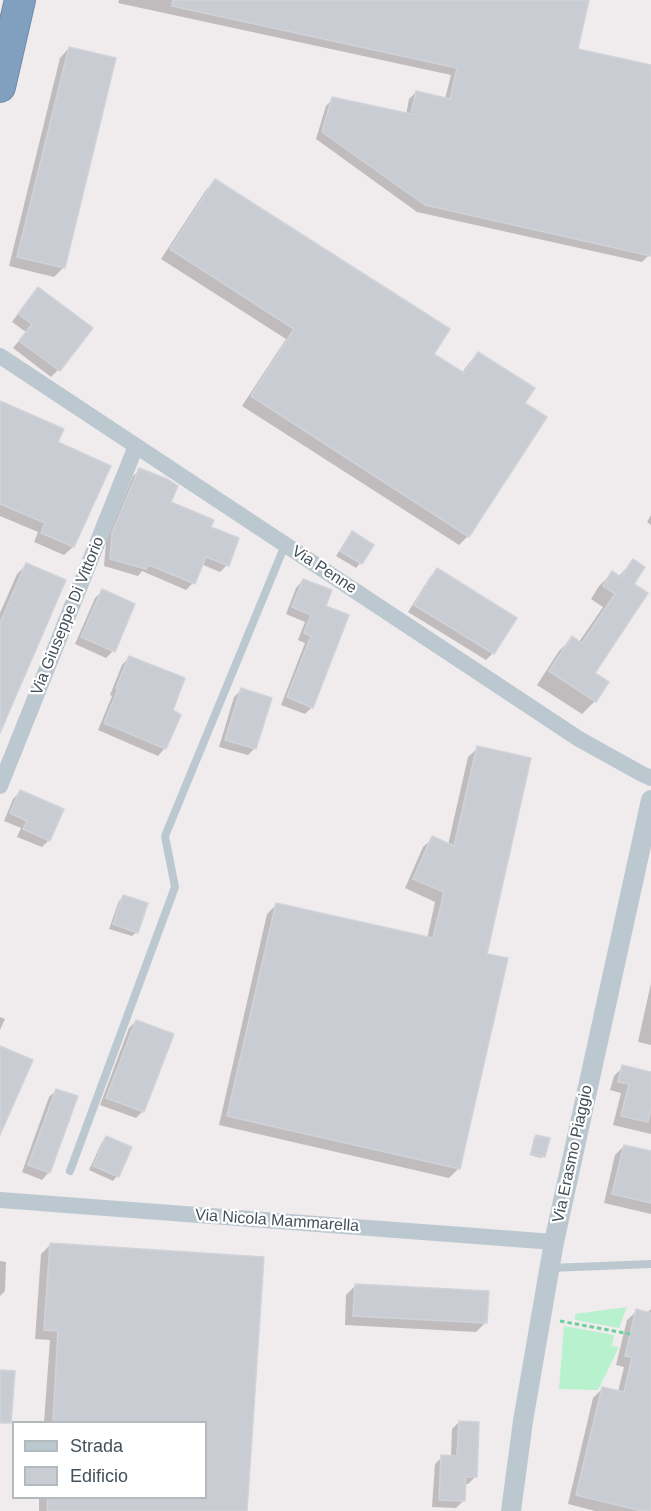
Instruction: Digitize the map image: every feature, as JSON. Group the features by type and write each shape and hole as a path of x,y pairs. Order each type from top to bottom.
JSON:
{"highway":[{"path":"0,87 20,0"}],"street":[{"name":"Via Penne","path":"0,356 579,739 651,778"},
{"name":"Via Giuseppe Di Vittorio","path":"0,786 136,446"},
{"name":"Via Erasmo Piaggio","path":"511,1511 548,1268 651,800"},
{"name":"Via Nicola Mammarella","path":"0,1200 554,1242"}],"lane":[{"path":"70,1171 175,887 165,836 285,545"},
{"path":"548,1268 651,1264"}],"path":[{"path":"540,1318 630,1334"}],"green space":[{"path":"627,1307 619,1328 575,1320 575,1314"},
{"path":"564,1326 614,1335 612,1346 619,1347 598,1390 559,1389"}],"building":[{"path":"173,0 589,0 578,49 651,65 651,256 425,205 322,132 332,97 411,114 416,91 450,99 457,68 172,6"},
{"path":"69,47 116,58 65,268 17,257"},
{"path":"215,179 450,329 434,354 464,373 478,352 535,388 525,403 547,417 469,537 251,396 294,329 170,249"},
{"path":"38,287 93,328 60,371 19,341 32,324 18,314"},
{"path":"0,401 64,429 58,442 111,466 74,547 41,533 45,523 0,504"},
{"path":"139,468 178,486 171,502 214,520 211,527 239,538 229,566 206,557 195,584 149,565 146,569 110,559 112,533"},
{"path":"352,531 374,545 362,564 340,551"},
{"path":"633,559 645,567 634,584 648,593 595,673 609,682 596,702 549,671 572,636 582,643 615,594 603,586 612,571 621,577"},
{"path":"26,563 66,580 0,733 0,623"},
{"path":"437,568 517,618 494,654 414,605"},
{"path":"303,579 332,590 326,606 349,615 313,708 287,697 311,636 304,633 311,615 292,607"},
{"path":"102,589 135,604 115,652 81,637"},
{"path":"129,656 185,678 173,710 181,715 166,749 104,723"},
{"path":"241,688 272,698 256,749 225,740"},
{"path":"477,746 531,758 487,954 508,958 460,1169 227,1116 276,903 433,938 444,892 413,879 432,836 454,846"},
{"path":"20,790 64,809 50,841 23,829 27,821 10,813"},
{"path":"123,895 148,903 138,933 113,924"},
{"path":"136,1020 174,1034 144,1112 106,1098"},
{"path":"0,1046 33,1060 0,1135"},
{"path":"622,1065 651,1072 651,1109 648,1122 621,1116 629,1084 618,1082"},
{"path":"56,1089 78,1096 50,1173 28,1165"},
{"path":"536,1135 550,1138 545,1157 531,1154"},
{"path":"106,1136 132,1147 119,1177 93,1166"},
{"path":"624,1145 651,1151 651,1203 612,1194"},
{"path":"50,1243 264,1257 247,1511 47,1511 48,1499 207,1499 207,1421 53,1421 58,1331 44,1330"},
{"path":"355,1284 489,1291 487,1323 353,1316"},
{"path":"636,1309 651,1313 651,1511 642,1511 576,1495 602,1387 624,1392 632,1357 625,1356"},
{"path":"0,1370 15,1371 11,1423 0,1423"},
{"path":"459,1421 479,1422 477,1477 466,1477 465,1501 439,1500 441,1455 457,1456"}]}
